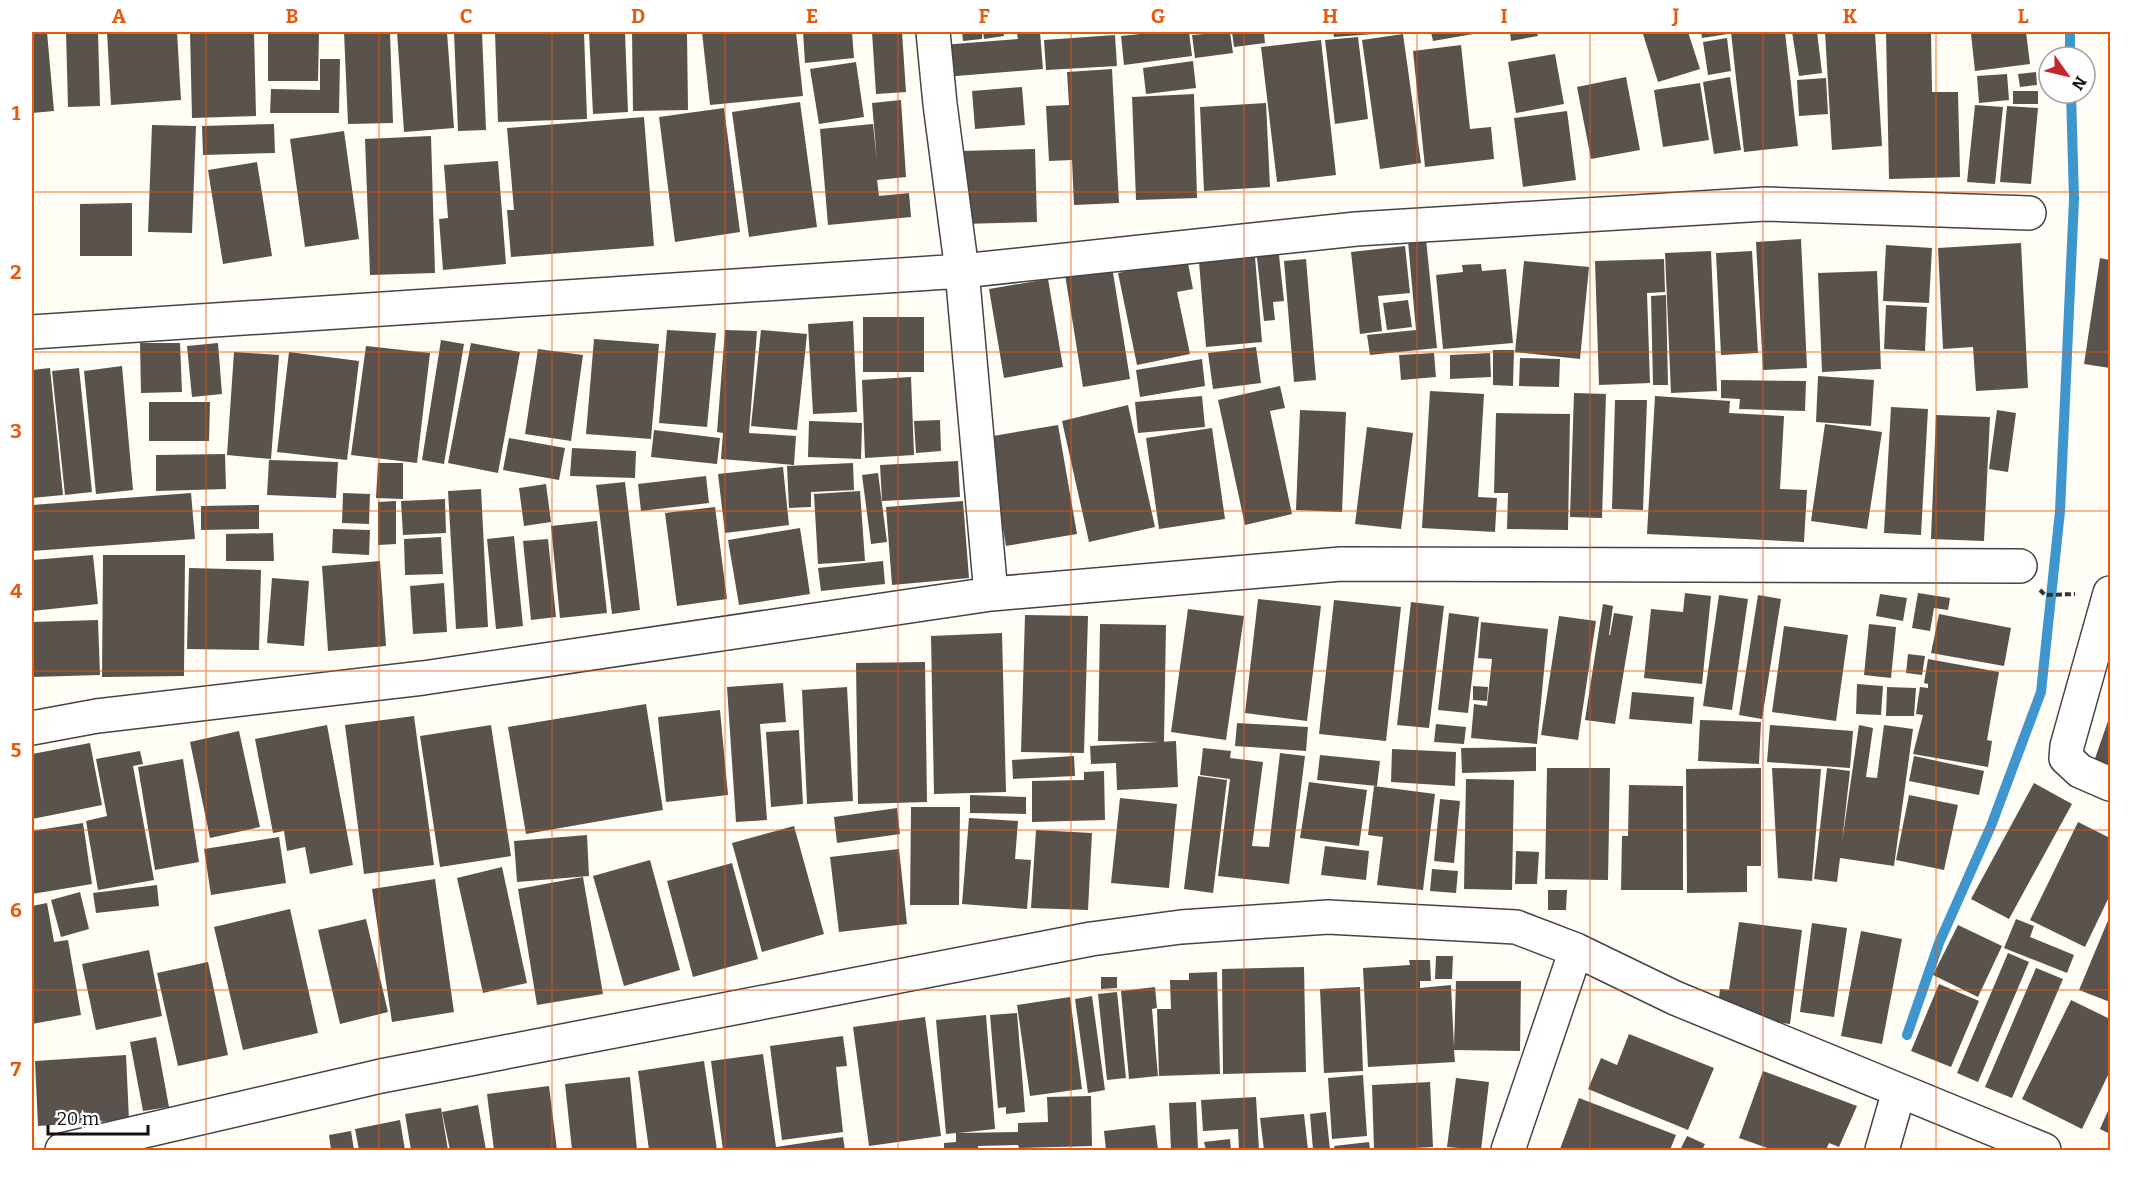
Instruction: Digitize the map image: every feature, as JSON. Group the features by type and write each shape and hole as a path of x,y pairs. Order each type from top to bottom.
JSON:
{"street":[{"path":"933,32 962,271 991,594"},
{"path":"32,332 962,271 1356,230 1765,204 2029,213"},
{"path":"32,728 97,716 435,676 991,594 1341,564 2020,566"},
{"path":"2110,593 2070,735 2066,758 2080,771 2110,784"},
{"path":"62,1150 381,1076 1091,939 1158,930 1328,918 1516,927 1576,950 1675,998 2044,1150"},
{"path":"1508,1150 1576,950"},
{"path":"1882,1150 1899,1091"}],"path":[{"path":"2045,595 2078,594"}],"building":[{"path":"32,32 47,32 54,111 32,113"},
{"path":"66,32 98,32 100,106 68,107"},
{"path":"107,32 177,32 181,100 111,105"},
{"path":"190,32 254,32 256,116 192,118"},
{"path":"268,32 319,32 318,81 268,81"},
{"path":"344,32 390,32 393,123 348,124"},
{"path":"397,32 447,32 454,128 404,132"},
{"path":"454,32 482,32 486,130 458,131"},
{"path":"495,32 584,32 587,119 498,122"},
{"path":"589,32 625,32 628,112 593,114"},
{"path":"632,32 687,32 688,110 633,111"},
{"path":"702,32 796,32 803,96 710,105"},
{"path":"803,32 852,32 854,58 805,63"},
{"path":"872,32 902,32 906,92 876,94"},
{"path":"962,32 982,32 982,39 963,41"},
{"path":"983,32 1004,32 1004,36 984,39"},
{"path":"1040,32 1043,69 944,77 942,45 1018,39 1017,34"},
{"path":"1189,32 1192,56 1124,65 1121,36"},
{"path":"1230,32 1233,53 1195,58 1192,35"},
{"path":"1232,32 1264,32 1265,43 1234,47"},
{"path":"1333,32 1387,32 1387,33 1334,37"},
{"path":"1431,32 1479,32 1479,33 1433,41"},
{"path":"1510,32 1537,32 1538,36 1511,41"},
{"path":"1688,32 1700,69 1658,82 1643,34"},
{"path":"1701,32 1727,32 1728,34 1702,38"},
{"path":"1731,32 1785,32 1798,146 1744,152"},
{"path":"1792,32 1817,32 1822,73 1799,76"},
{"path":"1825,32 1875,32 1882,146 1832,150"},
{"path":"1931,32 1932,92 1958,92 1960,177 1889,179 1886,33"},
{"path":"2026,32 2030,64 1975,71 1971,34"},
{"path":"1403,34 1421,163 1380,169 1362,40"},
{"path":"1115,35 1117,66 1046,70 1044,40"},
{"path":"1358,37 1368,119 1335,124 1325,40"},
{"path":"1727,38 1731,71 1708,75 1703,42"},
{"path":"1321,40 1336,175 1277,182 1261,47"},
{"path":"1461,45 1470,129 1491,127 1494,159 1425,167 1413,51"},
{"path":"1555,54 1564,104 1516,113 1508,62"},
{"path":"320,59 340,59 339,113 270,113 271,89 320,90"},
{"path":"1193,61 1196,88 1146,94 1143,68"},
{"path":"856,62 864,117 819,124 810,69"},
{"path":"1112,69 1119,203 1074,205 1072,160 1049,161 1046,106 1069,105 1067,72"},
{"path":"2036,72 2037,85 2020,87 2018,74"},
{"path":"2007,74 2009,100 1979,103 1977,76"},
{"path":"1626,77 1640,150 1591,159 1577,87"},
{"path":"1730,77 1741,150 1714,154 1703,82"},
{"path":"1826,78 1828,114 1799,116 1797,80"},
{"path":"1700,83 1709,140 1663,147 1654,90"},
{"path":"1022,87 1025,125 975,129 972,91"},
{"path":"2013,91 2037,91 2037,104 2013,104"},
{"path":"1194,94 1197,198 1136,200 1132,97"},
{"path":"901,100 906,177 877,180 879,196 909,193 911,217 828,225 820,129 873,124 877,161 872,103"},
{"path":"800,102 817,227 749,237 732,112"},
{"path":"1266,103 1270,187 1204,191 1200,107"},
{"path":"1975,105 2003,107 1995,184 1967,182"},
{"path":"2007,106 2038,108 2031,184 2000,182"},
{"path":"724,108 740,232 675,242 659,117"},
{"path":"1567,111 1576,180 1523,187 1514,118"},
{"path":"644,117 654,246 511,257 507,210 514,210 507,128"},
{"path":"274,124 275,153 203,155 202,126"},
{"path":"152,125 196,126 192,233 148,232"},
{"path":"344,131 359,239 305,247 290,139"},
{"path":"431,136 435,273 370,275 365,139"},
{"path":"1035,149 1037,222 961,224 960,151"},
{"path":"498,161 506,264 443,270 439,219 448,218 444,165"},
{"path":"257,162 272,256 223,264 208,170"},
{"path":"132,203 132,256 80,256 80,204"},
{"path":"1426,239 1437,348 1370,355 1367,335 1416,330 1408,241"},
{"path":"1801,239 1807,368 1763,370 1756,242"},
{"path":"2021,243 2028,388 1976,391 1973,347 1943,349 1938,248"},
{"path":"1886,245 1932,248 1929,303 1883,301"},
{"path":"1278,246 1284,301 1273,302 1275,320 1264,321 1256,249"},
{"path":"1405,246 1410,293 1378,296 1382,331 1360,334 1351,252"},
{"path":"1711,251 1717,391 1671,393 1665,253"},
{"path":"1752,251 1758,353 1721,355 1716,253"},
{"path":"1255,257 1262,342 1206,347 1199,262"},
{"path":"1187,258 1193,289 1177,292 1190,354 1137,365 1118,273"},
{"path":"2100,258 2110,260 2110,368 2084,364"},
{"path":"1306,259 1316,380 1294,382 1284,261"},
{"path":"1664,259 1665,292 1647,293 1650,383 1599,385 1595,261"},
{"path":"1111,260 1130,379 1083,387 1064,268"},
{"path":"1524,261 1589,267 1580,359 1515,352"},
{"path":"1481,264 1482,271 1506,269 1513,343 1443,349 1436,275 1463,272 1462,265"},
{"path":"1877,271 1881,369 1822,372 1818,273"},
{"path":"1048,279 1063,367 1004,378 989,289"},
{"path":"1666,295 1668,385 1653,385 1651,296"},
{"path":"1408,300 1412,327 1387,330 1383,303"},
{"path":"1886,305 1927,307 1925,351 1884,349"},
{"path":"863,317 924,317 924,372 863,372"},
{"path":"853,321 857,412 813,414 808,324"},
{"path":"667,330 716,333 707,427 659,423"},
{"path":"725,330 757,331 749,433 796,436 794,465 721,459 723,433 717,432"},
{"path":"761,330 807,334 797,430 751,426"},
{"path":"594,339 659,344 651,439 586,434"},
{"path":"441,340 464,344 444,464 422,460"},
{"path":"140,343 180,343 182,392 141,393"},
{"path":"218,343 222,394 192,397 187,346"},
{"path":"471,343 520,352 498,473 448,463"},
{"path":"366,346 430,353 417,463 351,455"},
{"path":"1256,347 1261,383 1213,389 1208,353"},
{"path":"538,349 583,355 571,441 525,434"},
{"path":"1493,350 1514,350 1513,386 1493,385"},
{"path":"234,352 279,355 271,459 227,455"},
{"path":"289,352 359,361 347,460 277,452"},
{"path":"1434,353 1436,377 1401,380 1399,355"},
{"path":"1490,353 1491,377 1450,379 1450,355"},
{"path":"1520,358 1560,359 1559,387 1519,386"},
{"path":"1202,359 1205,386 1140,397 1136,370"},
{"path":"122,366 133,490 96,494 84,371"},
{"path":"50,368 63,495 32,498 32,370"},
{"path":"79,368 92,492 65,495 52,371"},
{"path":"1818,376 1874,380 1871,426 1816,422"},
{"path":"911,377 914,455 865,458 862,380"},
{"path":"1721,380 1806,381 1805,411 1739,409 1740,399 1721,398"},
{"path":"1280,386 1285,408 1270,411 1292,514 1245,525 1218,400"},
{"path":"1430,391 1484,394 1478,497 1497,498 1495,532 1422,528"},
{"path":"1574,393 1606,394 1602,518 1570,517"},
{"path":"1202,396 1205,427 1138,433 1135,402"},
{"path":"1655,396 1730,401 1729,413 1784,416 1780,489 1807,490 1804,542 1647,534"},
{"path":"1615,400 1647,400 1643,510 1612,509"},
{"path":"149,402 210,402 209,441 149,441"},
{"path":"1128,405 1155,527 1089,542 1062,421"},
{"path":"1891,407 1928,409 1921,535 1884,533"},
{"path":"1300,410 1346,412 1342,512 1296,510"},
{"path":"1997,410 2016,413 2008,472 1989,469"},
{"path":"1496,413 1570,414 1568,530 1507,529 1508,493 1494,493"},
{"path":"1936,415 1990,417 1984,541 1931,539"},
{"path":"940,420 941,451 916,453 914,421"},
{"path":"809,421 862,423 861,459 808,457"},
{"path":"1825,424 1882,432 1867,529 1811,521"},
{"path":"1058,425 1077,534 1006,546 987,437"},
{"path":"1367,427 1413,433 1401,529 1355,524"},
{"path":"1212,428 1225,519 1159,529 1146,438"},
{"path":"654,430 720,438 717,464 651,457"},
{"path":"509,438 565,448 559,480 503,470"},
{"path":"572,448 636,451 635,478 570,476"},
{"path":"225,454 226,489 156,491 156,455"},
{"path":"269,460 338,462 336,498 267,495"},
{"path":"958,461 960,497 882,501 880,465"},
{"path":"378,463 403,463 403,499 376,498"},
{"path":"853,463 854,490 811,492 811,507 789,508 787,466"},
{"path":"783,467 789,525 725,533 718,474"},
{"path":"878,473 887,542 871,544 862,475"},
{"path":"706,476 709,503 641,511 638,484"},
{"path":"625,482 640,610 612,614 596,485"},
{"path":"546,484 551,522 524,526 519,488"},
{"path":"481,489 488,627 456,629 448,491"},
{"path":"860,491 865,561 818,564 814,494"},
{"path":"191,493 195,539 32,551 32,505"},
{"path":"343,493 370,494 369,524 342,523"},
{"path":"445,499 446,533 403,535 401,501"},
{"path":"396,501 396,544 378,545 378,502"},
{"path":"963,501 969,578 892,585 886,507"},
{"path":"259,505 259,529 201,530 201,506"},
{"path":"715,507 727,599 677,606 665,513"},
{"path":"597,521 607,613 560,618 551,526"},
{"path":"800,528 810,594 739,605 728,540"},
{"path":"333,529 370,530 369,555 332,553"},
{"path":"273,533 274,561 226,561 226,534"},
{"path":"514,536 523,626 496,629 487,539"},
{"path":"441,537 443,574 405,575 404,539"},
{"path":"548,539 556,617 531,620 523,541"},
{"path":"93,555 98,604 32,611 32,560"},
{"path":"103,555 185,555 184,676 102,677"},
{"path":"380,561 386,646 328,651 322,566"},
{"path":"883,561 885,584 821,591 818,568"},
{"path":"189,568 261,570 259,650 187,649"},
{"path":"272,578 309,581 304,646 267,643"},
{"path":"444,583 447,632 413,634 410,586"},
{"path":"1685,593 1711,596 1702,684 1644,678 1651,609 1683,612"},
{"path":"1918,593 1950,598 1948,610 1934,608 1930,631 1912,628"},
{"path":"1880,594 1907,598 1903,621 1876,616"},
{"path":"1719,595 1748,599 1732,710 1703,706"},
{"path":"1758,595 1781,599 1762,719 1739,715"},
{"path":"1258,599 1321,606 1307,721 1245,713"},
{"path":"1334,600 1401,607 1386,741 1319,734"},
{"path":"1411,602 1444,606 1429,728 1397,725"},
{"path":"1603,604 1613,606 1609,635 1614,613 1633,616 1615,724 1585,720"},
{"path":"1188,609 1244,616 1226,740 1171,732"},
{"path":"1449,613 1479,617 1468,713 1438,710"},
{"path":"1939,614 2011,628 2004,666 1931,653"},
{"path":"1025,615 1088,616 1084,753 1021,752"},
{"path":"1559,616 1596,621 1578,740 1541,735"},
{"path":"98,620 100,675 32,677 32,622"},
{"path":"1481,622 1548,629 1537,744 1471,738 1474,704 1487,706 1492,659 1478,658"},
{"path":"1100,624 1166,625 1164,742 1098,741"},
{"path":"1869,624 1896,627 1891,678 1864,675"},
{"path":"1784,626 1848,635 1836,721 1772,712"},
{"path":"1002,633 1006,792 934,794 931,636"},
{"path":"1908,654 1925,656 1922,675 1906,673"},
{"path":"1928,659 1999,672 1987,740 1992,741 1988,767 1913,754 1923,715 1916,714 1920,687 1928,688 1928,684 1924,683"},
{"path":"925,662 927,802 858,804 856,663"},
{"path":"783,683 786,722 760,724 767,820 736,822 727,687"},
{"path":"1857,684 1883,686 1881,715 1856,714"},
{"path":"1473,686 1488,687 1487,701 1473,700"},
{"path":"847,687 853,801 807,804 802,690"},
{"path":"1887,687 1916,688 1914,716 1886,716"},
{"path":"1632,692 1694,697 1692,724 1629,719"},
{"path":"646,704 663,810 526,834 508,727"},
{"path":"720,710 728,795 666,802 658,717"},
{"path":"414,716 434,865 364,874 345,725"},
{"path":"1700,720 1761,722 1759,764 1698,761"},
{"path":"2108,721 2110,722 2110,777 2091,770"},
{"path":"1237,723 1308,727 1306,751 1235,746"},
{"path":"1436,724 1466,727 1464,744 1434,742"},
{"path":"327,725 353,865 310,874 305,847 287,851 284,831 273,833 255,739"},
{"path":"491,725 511,856 440,867 420,736"},
{"path":"1770,725 1853,731 1850,768 1767,762"},
{"path":"1859,725 1873,728 1866,777 1877,778 1884,725 1913,729 1894,866 1840,858 1837,882 1814,879 1827,768 1850,771 1842,842"},
{"path":"799,730 803,804 771,807 766,732"},
{"path":"239,731 260,827 210,838 190,742"},
{"path":"1176,741 1178,787 1117,790 1116,763 1091,764 1090,746"},
{"path":"90,743 102,805 32,819 32,754"},
{"path":"1536,747 1536,771 1462,773 1461,748"},
{"path":"1203,748 1231,751 1230,758 1263,762 1252,846 1269,847 1280,753 1305,756 1289,884 1218,876 1230,779 1200,775"},
{"path":"1392,749 1456,752 1455,786 1391,782"},
{"path":"140,751 143,764 133,766 154,880 98,890 86,821 107,816 96,759"},
{"path":"1320,755 1380,761 1377,786 1317,780"},
{"path":"1074,756 1075,776 1013,779 1012,760"},
{"path":"1914,756 1984,771 1979,795 1909,781"},
{"path":"183,759 199,862 155,870 138,767"},
{"path":"1547,768 1610,768 1608,880 1545,879"},
{"path":"1761,768 1761,866 1747,866 1747,892 1687,893 1686,769"},
{"path":"1772,768 1821,769 1812,881 1778,878"},
{"path":"1104,771 1105,820 1032,822 1032,781 1084,780 1084,772"},
{"path":"1198,776 1227,780 1213,893 1184,889"},
{"path":"1466,779 1514,780 1512,890 1464,889"},
{"path":"1309,782 1367,790 1359,846 1300,838"},
{"path":"2034,783 2072,804 2009,919 1971,899"},
{"path":"1629,785 1683,786 1683,890 1621,890 1622,836 1628,836"},
{"path":"1374,786 1435,794 1423,890 1377,885 1383,837 1368,835"},
{"path":"970,795 1026,797 1026,814 970,813"},
{"path":"1909,795 1958,805 1944,870 1896,860"},
{"path":"1120,798 1177,804 1169,888 1111,883"},
{"path":"1440,799 1460,801 1454,863 1434,861"},
{"path":"911,807 960,807 959,905 910,905"},
{"path":"897,808 900,834 837,843 834,817"},
{"path":"969,818 1018,821 1015,859 1031,860 1027,909 962,904"},
{"path":"2078,822 2110,838 2110,895 2085,947 2030,920"},
{"path":"83,823 92,884 32,894 32,831"},
{"path":"794,826 824,934 762,952 732,843"},
{"path":"1036,830 1092,833 1088,910 1031,908"},
{"path":"587,835 589,876 517,882 514,841"},
{"path":"279,837 286,883 211,895 204,849"},
{"path":"1325,846 1369,851 1366,880 1321,875"},
{"path":"899,849 907,924 839,932 830,857"},
{"path":"1516,851 1539,852 1537,884 1515,884"},
{"path":"650,860 680,970 624,986 593,876"},
{"path":"732,863 758,959 693,977 667,881"},
{"path":"502,867 527,983 483,993 457,878"},
{"path":"1432,869 1458,871 1456,893 1430,891"},
{"path":"583,877 603,994 537,1005 518,889"},
{"path":"435,879 454,1012 392,1022 372,889"},
{"path":"157,885 159,906 96,913 93,893"},
{"path":"1548,890 1567,890 1566,910 1548,910"},
{"path":"80,892 89,929 61,937 51,900"},
{"path":"47,903 54,942 68,940 81,1015 32,1024 32,906"},
{"path":"290,909 318,1033 243,1050 214,927"},
{"path":"366,919 388,1012 340,1024 318,930"},
{"path":"2016,919 2034,926 2030,937 2074,955 2067,973 2004,948"},
{"path":"2110,919 2110,1002 2079,990"},
{"path":"1739,922 1802,930 1790,1024 1717,1015 1720,989 1729,990"},
{"path":"1812,923 1847,928 1834,1017 1800,1012"},
{"path":"1958,925 2002,946 1978,997 1933,975"},
{"path":"1861,931 1902,939 1882,1044 1841,1036"},
{"path":"149,950 162,1016 96,1030 82,964"},
{"path":"2008,953 2029,962 1978,1082 1957,1073"},
{"path":"1436,956 1453,956 1452,979 1435,979"},
{"path":"1409,960 1430,960 1431,981 1420,981 1420,988 1451,985 1454,1047 1456,981 1521,981 1520,1051 1454,1050 1455,1062 1368,1067 1363,968 1410,965"},
{"path":"208,962 228,1055 178,1066 157,973"},
{"path":"1304,967 1306,1072 1223,1074 1222,969"},
{"path":"2036,968 2063,979 2012,1098 1985,1087"},
{"path":"1217,972 1220,1074 1159,1076 1157,1009 1171,1009 1170,980 1189,980 1189,973"},
{"path":"1101,977 1117,977 1117,988 1101,989"},
{"path":"1939,984 1979,1001 1951,1067 1911,1051"},
{"path":"1155,987 1157,1008 1152,1009 1158,1076 1129,1079 1121,991"},
{"path":"1360,987 1363,1071 1324,1073 1320,989"},
{"path":"1117,992 1126,1078 1107,1080 1098,994"},
{"path":"1092,996 1105,1090 1088,1093 1075,999"},
{"path":"1070,997 1082,1089 1030,1096 1017,1005"},
{"path":"2071,1000 2110,1019 2110,1071 2082,1129 2022,1099"},
{"path":"1017,1013 1025,1112 1006,1114 1006,1107 998,1108 990,1015"},
{"path":"986,1015 995,1129 958,1133 1018,1132 1018,1123 1048,1122 1047,1097 1091,1096 1092,1146 1019,1148 1018,1145 978,1146 978,1149 944,1150 944,1143 956,1142 956,1133 946,1134 936,1020"},
{"path":"925,1017 941,1136 869,1146 853,1027"},
{"path":"1629,1034 1714,1068 1688,1130 1588,1089 1601,1058 1617,1065"},
{"path":"843,1036 847,1066 836,1067 843,1132 782,1140 770,1046"},
{"path":"156,1037 169,1107 143,1111 130,1042"},
{"path":"763,1054 776,1147 843,1137 845,1150 723,1150 711,1061"},
{"path":"126,1055 129,1120 38,1126 35,1061"},
{"path":"704,1061 717,1150 649,1150 638,1071"},
{"path":"1763,1071 1857,1106 1839,1147 1829,1143 1826,1150 1773,1150 1739,1138"},
{"path":"1363,1075 1367,1136 1332,1139 1328,1078"},
{"path":"630,1077 637,1150 572,1150 565,1084"},
{"path":"1456,1078 1489,1082 1481,1150 1447,1147"},
{"path":"1430,1082 1433,1147 1374,1150 1372,1085"},
{"path":"549,1086 557,1150 494,1150 487,1094"},
{"path":"1256,1097 1259,1150 1239,1150 1238,1129 1203,1131 1201,1100"},
{"path":"1579,1098 1676,1135 1670,1150 1560,1149"},
{"path":"1196,1102 1198,1150 1171,1150 1169,1103"},
{"path":"478,1105 486,1150 450,1150 442,1112"},
{"path":"2110,1106 2110,1134 2100,1129"},
{"path":"441,1108 448,1150 411,1150 405,1114"},
{"path":"1326,1112 1330,1150 1313,1150 1310,1114"},
{"path":"1304,1114 1308,1150 1264,1150 1260,1118"},
{"path":"400,1120 405,1150 359,1150 355,1129"},
{"path":"1155,1125 1158,1150 1106,1150 1104,1131"},
{"path":"351,1131 354,1150 331,1150 329,1135"},
{"path":"1687,1136 1705,1144 1702,1150 1680,1150"},
{"path":"1230,1139 1231,1150 1206,1150 1204,1142"},
{"path":"1369,1142 1370,1150 1335,1150 1334,1146"}],"waterway":[{"path":"2070,32 2070,45"},
{"path":"1907,1035 1939,943 1991,826 2041,692 2060,511 2074,199 2071,105"}]}
